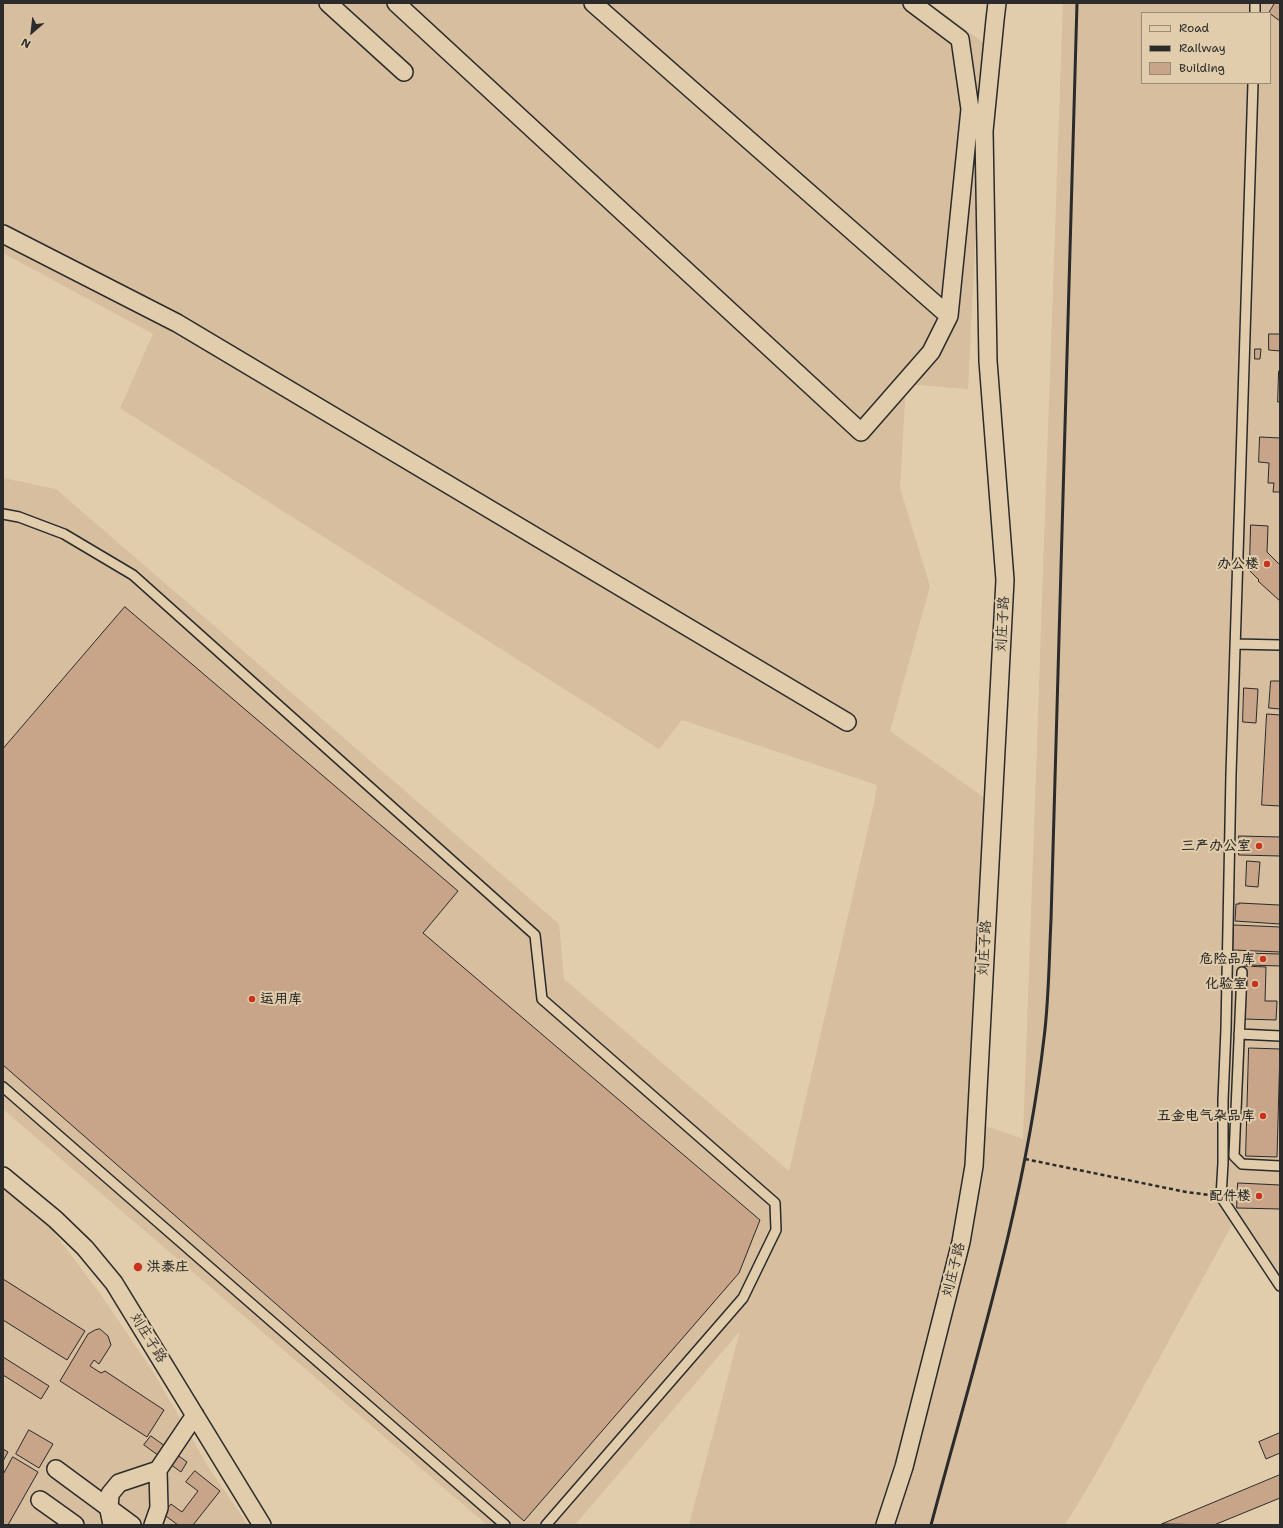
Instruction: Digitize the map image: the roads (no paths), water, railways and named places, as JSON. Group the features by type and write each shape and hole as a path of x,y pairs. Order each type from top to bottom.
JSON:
{"street":[{"path":"328,3 404,72"},
{"path":"396,3 861,432 931,352 949,316 970,109 960,39 912,3"},
{"path":"593,3 949,316"},
{"name":"刘庄子路","path":"885,1525 904,1468 961,1242 974,1166 1005,580 988,361 984,132 997,3"},
{"path":"3,234 177,324 848,722"},
{"name":"刘庄子路","path":"3,1176 55,1219 85,1248 114,1283 262,1525"},
{"path":"153,1525 159,1508 158,1470 195,1415"},
{"path":"56,1469 132,1525"},
{"path":"112,1525 110,1494 119,1483 158,1470"},
{"path":"40,1500 75,1525"}],"lane":[{"path":"1253,84 1235,644 1221,1196 1280,1286"},
{"path":"3,514 19,517 64,534 132,576 420,830 535,935 542,999 775,1203 776,1230 743,1298 546,1525"},
{"path":"1235,644 1280,646"},
{"path":"1242,972 1234,1156 1242,1164 1280,1166"},
{"path":"1239,1034 1280,1036"},
{"path":"3,1087 505,1525"}],"railway":[{"path":"931,1525 981,1344 1011,1223 1035,1100 1046,1023 1051,920 1077,3"}],"place":[{"name":"办公楼","path":"1267,564"},
{"name":"三产办公室","path":"1259,846"},
{"name":"危险品库","path":"1263,959"},
{"name":"化验室","path":"1255,984"},
{"name":"运用库","path":"252,999"},
{"name":"五金电气杂品库","path":"1263,1116"},
{"name":"配件楼","path":"1259,1196"},
{"name":"洪泰庄","path":"138,1267"}]}
